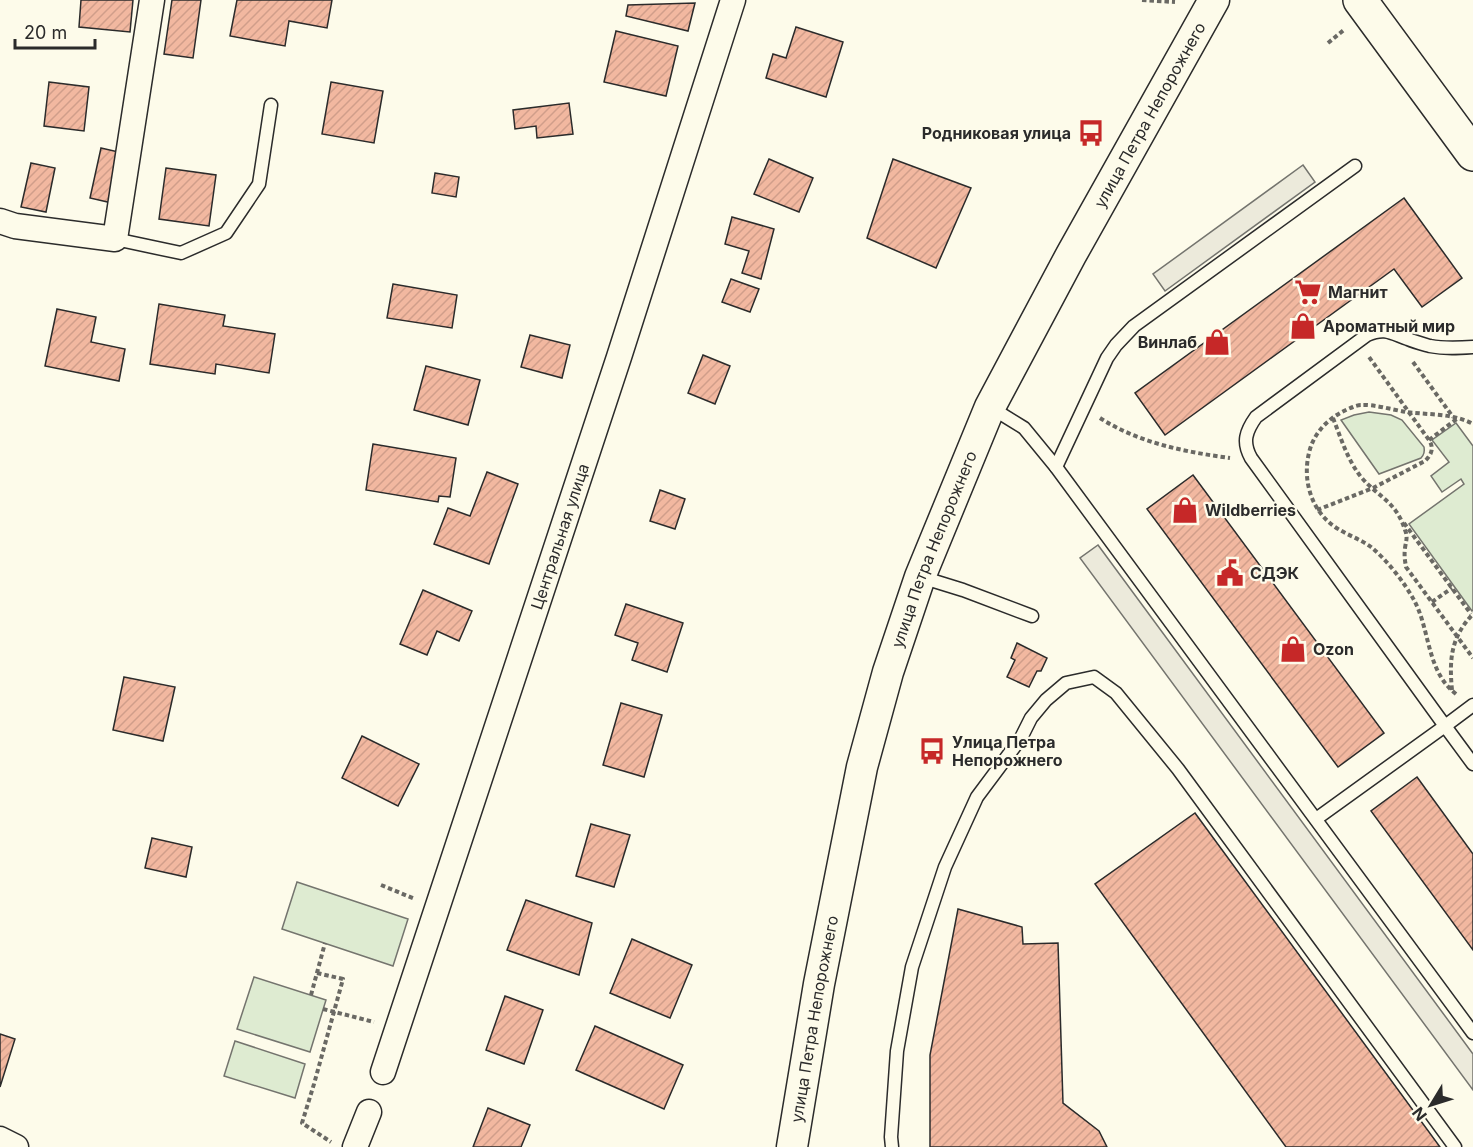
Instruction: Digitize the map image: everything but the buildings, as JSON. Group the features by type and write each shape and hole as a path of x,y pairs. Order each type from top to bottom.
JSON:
{"main road":[{"path":"1360,0 1473,154"}],"street":[{"path":"0,221 15,226 115,239 152,0"},
{"name":"Центральная улица","path":"384,1072 733,0"},
{"name":"улица Петра Непорожнего","path":"792,1147 819,984 862,767 888,672 920,577 990,407 1071,255 1214,0"},
{"path":"355,1147 369,1112"},
{"path":"0,1139 16,1147"}],"lane":[{"path":"115,239 181,253 226,233 259,184 271,105"},
{"path":"1056,467 1107,358 1134,326 1355,166"},
{"path":"1473,347 1431,346 1384,330 1375,332 1256,417 1248,429 1246,441 1251,458 1473,764"},
{"path":"990,407 1024,428 1056,467 1473,1033"},
{"path":"920,577 963,590 1032,616"},
{"path":"892,1147 897,1052 912,967 945,867 977,796 1021,738 1031,718 1046,700 1066,683 1094,678 1116,693 1178,769 1455,1147"},
{"path":"1316,819 1473,705"}],"path":[{"path":"1142,0 1175,2"},
{"path":"1391,332 1456,418"},
{"path":"1295,519 1373,488 1425,461 1432,451 1429,440 1358,342"},
{"path":"1471,615 1456,635 1452,653 1452,691 1435,667 1423,620 1413,599 1375,550 1336,528 1318,510 1306,478 1307,458 1314,439 1326,423 1342,411 1361,405 1456,418 1473,424"},
{"path":"1084,408 1107,423 1147,441 1189,453 1232,459 1251,458"},
{"path":"1333,417 1346,452 1357,471 1394,507 1471,615 1473,622"},
{"path":"1429,440 1456,418"},
{"path":"1401,518 1407,538 1406,567 1473,658"},
{"path":"1432,602 1452,588"},
{"path":"381,885 438,908"},
{"path":"311,995 325,943"},
{"path":"317,973 343,979 302,1123 339,1147"},
{"path":"323,1009 398,1027"}],"green space":[{"path":"1369,412 1391,415 1402,420 1424,447 1422,457 1379,474 1341,420"},
{"path":"1456,423 1473,446 1472,611 1409,524 1464,484 1461,479 1442,492 1431,476 1449,462 1432,440"},
{"path":"297,882 408,919 393,966 282,929"},
{"path":"254,977 326,1000 310,1052 237,1029"},
{"path":"235,1041 305,1064 295,1098 224,1076"}],"shaded area":[{"path":"1303,165 1315,182 1165,291 1153,274"},
{"path":"1098,545 1473,1054 1473,1090 1080,558"}],"place":[{"name":"Родниковая улица","path":"1091,133"},
{"name":"Магнит","path":"1308,292"},
{"name":"Ароматный мир","path":"1303,326"},
{"name":"Винлаб","path":"1217,342"},
{"name":"Wildberries","path":"1185,510"},
{"name":"СДЭК","path":"1230,573"},
{"name":"Ozon","path":"1293,649"},
{"name":"Улица Петра Непорожнего","path":"932,751"}]}
